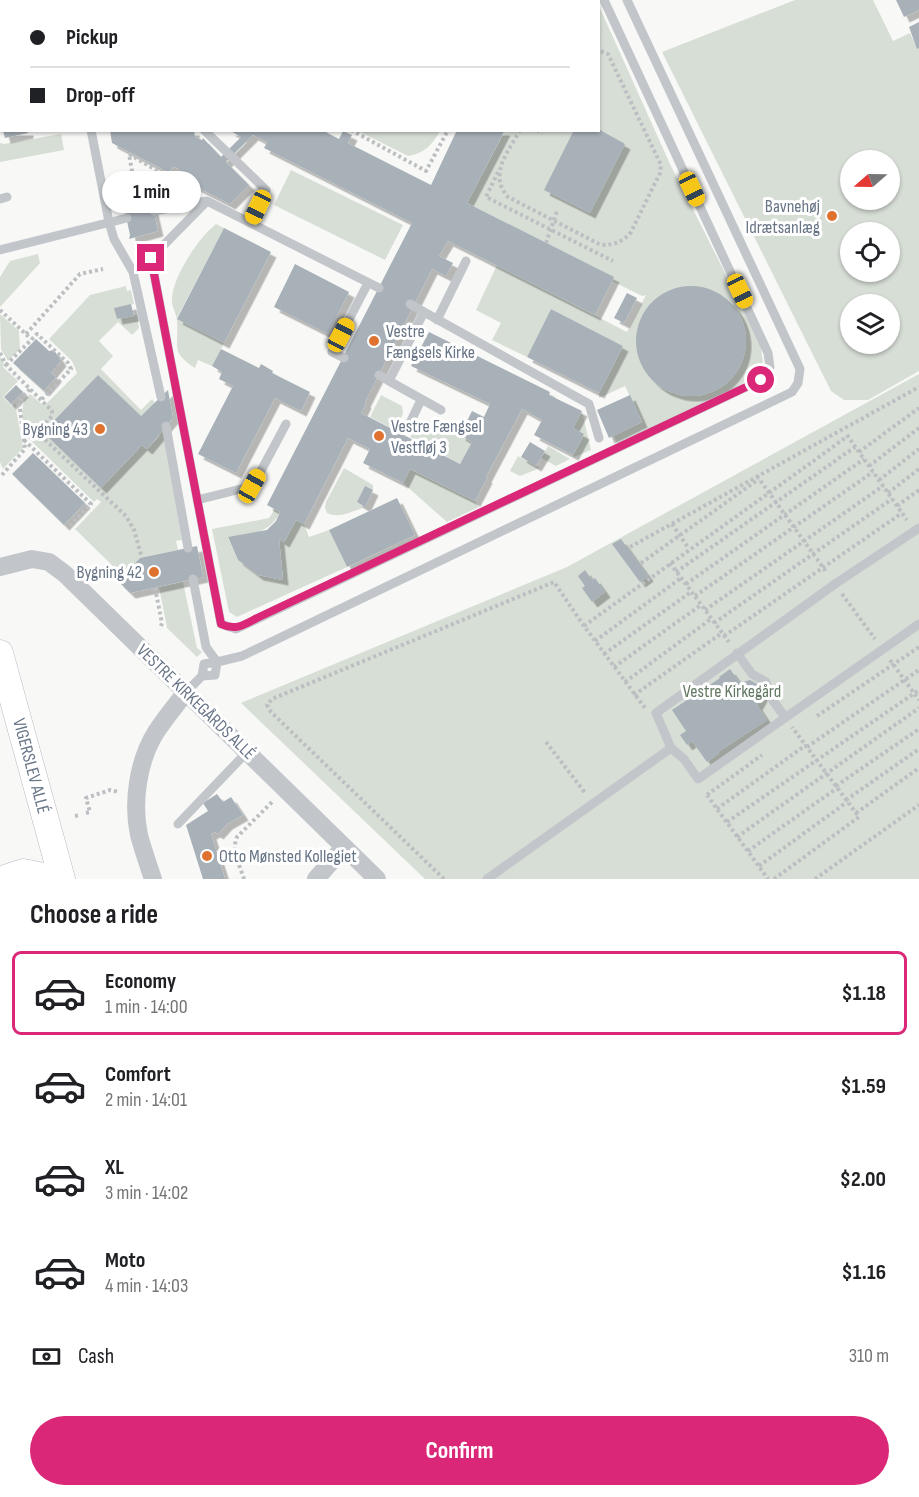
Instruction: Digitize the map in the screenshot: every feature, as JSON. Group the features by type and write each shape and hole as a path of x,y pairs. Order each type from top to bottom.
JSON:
{"street":[{"name":"VESTRE KIRKEGÅRDS ALLÉ","path":"0,567 32,559 49,562 377,879"},
{"name":"VIGERSLEV ALLÉ","path":"0,653 61,879"},
{"path":"153,879 139,834 137,795 144,758 155,734 186,692"},
{"path":"316,879 344,847"},
{"path":"12,876 61,879"}],"lane":[{"path":"207,201 151,258 221,624 236,628 761,380 770,367 768,353 604,0"},
{"path":"217,662 242,656 792,392 798,383 800,369 627,0"},
{"path":"91,132 114,239 134,272 160,397"},
{"path":"206,132 266,190 250,223"},
{"path":"154,211 207,201 379,288"},
{"path":"0,249 127,218"},
{"path":"437,320 466,261"},
{"path":"344,358 332,352 368,283"},
{"path":"410,304 589,404 599,438"},
{"path":"390,381 424,312"},
{"path":"379,375 441,410"},
{"path":"410,423 421,400"},
{"path":"197,500 252,486 286,424"},
{"path":"166,426 188,548"},
{"path":"916,529 737,653 656,713 671,748 684,759 698,779 919,624"},
{"path":"186,692 202,676 215,675 217,662 206,647 193,579"},
{"path":"737,653 752,674 766,682 771,698 784,717"},
{"path":"487,879 671,748"},
{"path":"178,824 248,752"}],"path":[{"path":"499,171 501,189 508,197 601,245 618,243 631,232 660,173 661,165 608,54 600,51"},
{"path":"351,132 426,171 447,132"},
{"path":"519,132 486,197 613,261"},
{"path":"168,178 161,182 133,177 129,154 207,201"},
{"path":"546,243 557,211"},
{"path":"26,334 80,274 103,269"},
{"path":"0,310 31,339"},
{"path":"8,318 13,312"},
{"path":"6,365 37,334 68,363 71,369 41,400"},
{"path":"0,353 6,365 52,411 52,416 40,429 40,435 126,516 134,530 142,558"},
{"path":"630,547 919,387"},
{"path":"2,475 26,449 19,401 30,389"},
{"path":"860,452 919,408"},
{"path":"869,466 919,428"},
{"path":"844,430 902,513 916,529"},
{"path":"584,626 848,436"},
{"path":"24,440 91,504 70,525"},
{"path":"676,572 855,447"},
{"path":"879,480 919,449"},
{"path":"686,584 864,459"},
{"path":"888,493 919,469"},
{"path":"695,596 873,472"},
{"path":"641,563 759,479"},
{"path":"705,610 883,486"},
{"path":"897,506 919,490"},
{"path":"625,682 892,499"},
{"path":"634,695 902,513"},
{"path":"672,524 689,549"},
{"path":"670,563 737,653"},
{"path":"595,640 681,578"},
{"path":"444,879 271,711 267,705 272,699 554,582 634,695 648,712 656,713"},
{"path":"155,588 162,623 160,629"},
{"path":"604,654 691,592"},
{"path":"614,667 701,605"},
{"path":"814,718 919,647"},
{"path":"717,809 919,670"},
{"path":"727,822 919,690"},
{"path":"737,837 919,708"},
{"path":"774,879 859,817 784,717"},
{"path":"786,737 804,724"},
{"path":"748,851 919,729"},
{"path":"546,742 593,804"},
{"path":"759,866 919,749"},
{"path":"707,795 768,750"},
{"path":"856,813 919,768"},
{"path":"698,779 707,795 768,879"},
{"path":"244,879 235,850 237,837 285,789"},
{"path":"86,813 90,812 86,798 88,797 110,790 137,795"},
{"path":"815,879 822,877 919,805"},
{"path":"75,816 80,815"}],"green space":[{"name":"Bavnehøj Idrætsanlæg","path":"795,0 873,0 893,41 910,33 919,48 919,371 868,400 844,400 831,391 662,52"},
{"path":"600,8 670,164 760,342 763,362 754,375 731,391 618,445 613,435 642,422 625,386 599,398 599,393 623,346 551,309 527,357 492,340 501,323 476,310 497,265 627,332 646,295 642,296 612,281 613,277 467,203 504,132 600,132"},
{"path":"360,132 439,132 427,148 408,156"},
{"path":"61,134 64,150 0,162 0,143"},
{"path":"291,170 403,225 385,260 274,205"},
{"path":"216,224 224,228 177,318 224,343 212,366 198,360 195,368 182,358 177,348 177,319 172,303 173,294 186,260 201,239"},
{"path":"38,254 40,263 0,307 0,277 10,261"},
{"path":"126,286 127,291 131,290 134,304 115,308 117,319 137,315 139,328 132,335 118,322 99,341 113,356 101,369 141,410 152,399 155,403 141,416 98,375 43,432 101,488 142,445 147,449 160,436 158,434 163,429 182,540 176,541 178,550 140,558 123,576 75,529 101,502 97,499 94,502 25,435 22,412 24,400 30,394 44,406 77,373 72,361 49,339 90,295"},
{"path":"0,314 19,331 20,349 8,361 1,349"},
{"path":"0,356 3,367 18,381 3,397 12,406 15,403 23,448 3,469 0,462"},
{"name":"Vestre Kirkegård","path":"919,374 919,879 425,879 241,703 567,567"},
{"path":"381,395 402,406 403,414 395,430 370,417"},
{"path":"582,411 591,450 574,457 584,435 573,428"},
{"path":"424,420 472,442 460,464 410,437"},
{"path":"548,446 570,459 556,466 541,458"},
{"path":"518,456 540,468 520,476 510,471"},
{"path":"344,468 373,485 373,490 365,487 357,502 365,507 346,514 332,515 327,513 326,502"},
{"path":"410,469 475,501 479,507 447,522 403,483"},
{"path":"275,509 280,512 276,520 265,529 228,538 238,560 258,575 283,580 279,539 285,541 296,520 304,524 309,537 329,530 347,567 237,617 229,612 212,529 269,518"},
{"path":"183,582 197,648 202,652 197,657 167,628 159,587"}],"building":[{"path":"896,0 919,0 919,10 904,17"},
{"path":"919,22 919,48 917,49 909,27"},
{"path":"600,130 625,144 590,213 544,190 573,132 600,132"},
{"path":"4,132 28,132 28,133 5,138"},
{"path":"110,132 194,132 195,137 202,140 203,138 221,157 241,137 232,132 326,132 339,139 342,132 345,132 352,135 348,143 431,185 456,132 504,132 467,203 614,277 595,315 448,241 439,256 453,263 446,276 432,269 361,413 460,464 472,442 460,435 472,411 484,417 490,404 411,366 429,332 550,392 549,395 582,411 573,428 584,434 573,455 534,435 542,420 522,409 475,501 410,469 403,483 363,463 370,449 348,438 304,524 296,520 284,542 279,539 283,580 258,575 238,560 228,537 267,530 276,521 280,512 267,505 412,223 264,148 267,142 253,135 226,162 249,185 230,204 181,179 179,169 174,167 168,172 112,143"},
{"path":"147,183 158,231 129,239 122,198 133,198 131,186"},
{"path":"224,228 271,252 224,343 177,319"},
{"path":"295,264 349,292 328,334 274,307"},
{"path":"691,286 712,291 730,302 741,320 746,341 741,362 730,380 712,391 691,396 670,391 652,380 641,362 636,341 641,320 652,302 670,291"},
{"path":"627,293 637,298 624,323 614,318"},
{"path":"131,304 134,316 117,319 114,308"},
{"path":"551,309 623,346 599,393 527,357"},
{"path":"36,339 49,351 54,350 61,361 51,373 56,377 44,391 13,363"},
{"path":"221,349 259,368 261,364 273,371 272,373 310,392 301,411 275,398 236,473 198,454 233,386 219,379 222,372 212,366"},
{"name":"Bygning 43","path":"98,375 141,416 168,390 173,418 147,449 142,445 101,488 43,432"},
{"path":"16,385 23,392 11,404 4,397"},
{"path":"630,395 642,422 609,438 597,410"},
{"path":"530,442 545,451 536,466 521,457"},
{"path":"33,453 85,503 64,525 12,474"},
{"path":"365,486 373,490 365,507 357,502"},
{"path":"397,498 415,535 347,567 329,530"},
{"path":"621,539 648,576 640,582 612,544"},
{"name":"Bygning 42","path":"197,546 203,577 130,593 118,581 140,558"},
{"path":"585,570 592,580 595,578 605,592 592,602 582,588 585,586 578,576"},
{"path":"730,669 740,683 750,680 761,686 762,696 757,705 767,720 718,752 707,762 692,741 687,745 680,735 686,731 672,710"},
{"name":"Otto Mønsted Kollegiet","path":"217,794 223,802 231,797 243,815 227,824 218,834 215,832 211,834 225,879 203,879 186,825 208,811 203,803"}],"place":[{"name":"Bavnehøj Idrætsanlæg","path":"832,216"},
{"name":"Vestre Fængsels Kirke","path":"374,341"},
{"name":"Bygning 43","path":"100,429"},
{"name":"Vestre Fængsel Vestfløj 3","path":"379,436"},
{"name":"Bygning 42","path":"154,572"},
{"name":"Otto Mønsted Kollegiet","path":"207,856"}],"route":[{"path":"151,258 221,624 228,628 236,628 761,380"}]}
